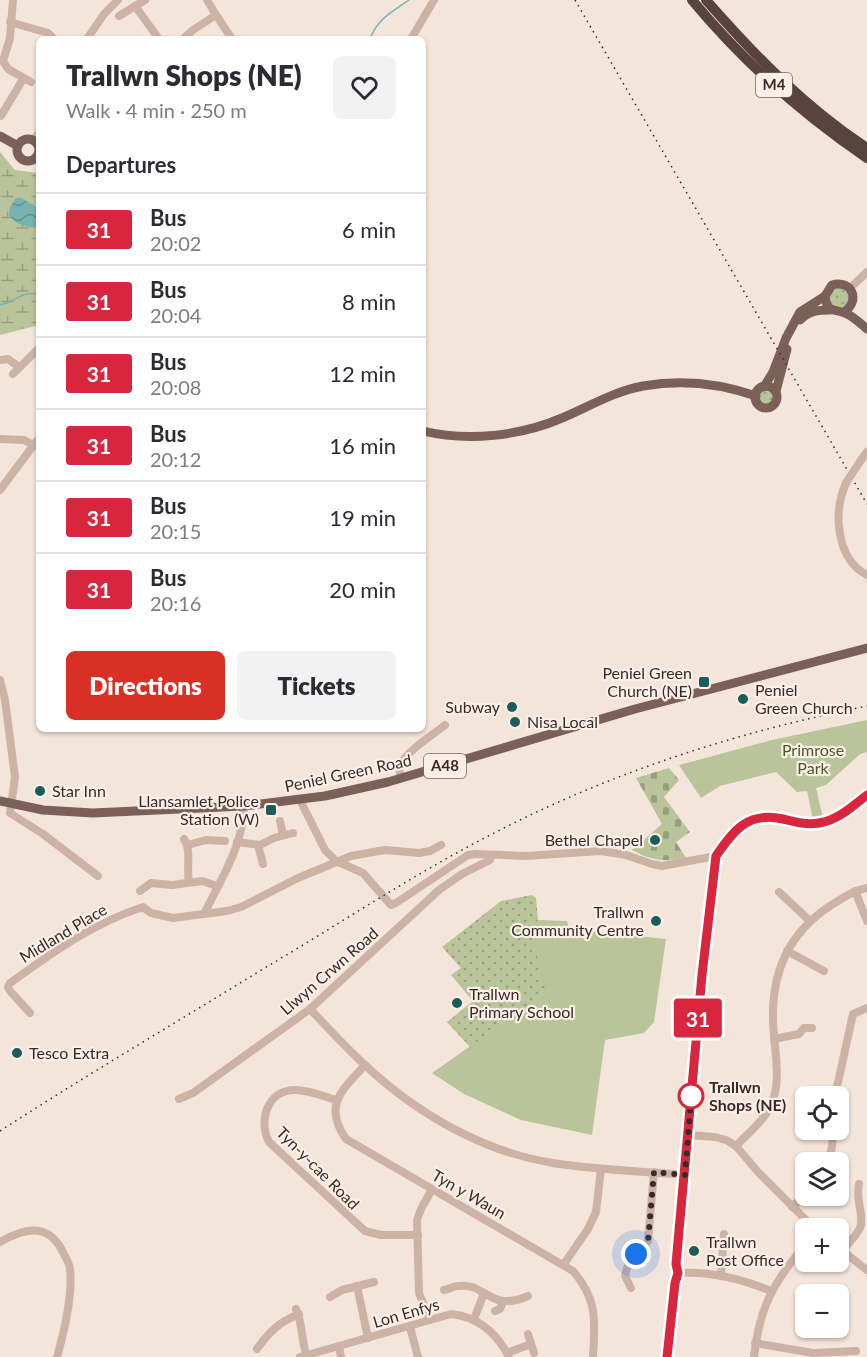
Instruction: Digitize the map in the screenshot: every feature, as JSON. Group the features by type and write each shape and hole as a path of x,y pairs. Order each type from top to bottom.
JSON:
{"highway":[{"name":"M4","path":"692,0 712,24 766,78 830,133 867,158"},
{"name":"M4","path":"706,0 776,74 810,105 867,148"}],"main road":[{"path":"0,136 18,146"},
{"path":"36,137 24,140 18,146 18,154 23,160 36,159"},
{"path":"776,391 770,387 759,389 756,396 759,405 769,408 777,402 776,391 790,339 804,315 816,310 844,312 854,302 854,294 850,288 838,283 827,290 826,303 830,310"},
{"path":"764,387 773,372 793,322 800,312 825,296"},
{"path":"844,312 867,328"},
{"path":"426,431 467,437 517,432 559,419 603,399 642,386 686,381 731,388 756,396"},
{"name":"Peniel Green Road","path":"0,801 43,810 93,813 243,806 300,800 361,789 635,710 867,648"}],"street":[{"path":"1,116 27,81 8,69 3,61 10,38 13,0"},
{"path":"89,36 104,14 118,0"},
{"path":"119,16 145,0"},
{"path":"207,0 230,36"},
{"path":"413,36 434,0"},
{"path":"135,6 157,36"},
{"path":"187,36 216,15"},
{"path":"10,22 48,33 51,36"},
{"path":"850,288 867,272"},
{"path":"13,374 36,351"},
{"path":"0,360 8,359 19,367"},
{"path":"0,439 24,440 33,445"},
{"path":"0,490 36,442"},
{"path":"867,452 846,483 842,494 840,516 842,544 850,562 857,570 867,575"},
{"path":"0,680 5,700 15,777 11,815 43,834 98,876"},
{"path":"401,778 399,771 401,763 446,725"},
{"path":"668,1357 678,1273 676,1264 702,975 716,856 734,831 756,819 765,816 801,824 817,824 835,818 867,795"},
{"path":"300,800 325,850 336,861 363,873 391,904 396,903 468,855 526,856 601,851 626,855 662,866 716,856"},
{"path":"204,914 243,826 243,806"},
{"path":"280,821 283,835"},
{"path":"213,829 213,839"},
{"path":"237,842 258,845 293,833"},
{"path":"189,882 186,842 213,839 225,841"},
{"name":"Midland Place","path":"30,1013 10,991 8,987 10,983 54,951 98,925 142,907 151,913 173,918 227,911 241,907 280,886 351,856 378,851 420,853 430,851 441,844"},
{"path":"258,845 263,864"},
{"name":"Llwyn Crwn Road","path":"179,1099 193,1093 310,1010 439,890 462,874 490,860 491,856"},
{"path":"153,873 153,883"},
{"path":"430,881 439,890"},
{"path":"140,891 153,883 172,885 209,882 218,886"},
{"path":"736,1146 769,1110 775,1092 777,1068 774,1039 774,991 778,972 787,951 810,921 855,891 867,888"},
{"path":"855,891 867,921"},
{"path":"779,892 810,921"},
{"path":"787,951 824,971"},
{"path":"837,1086 853,1014 867,1008"},
{"path":"310,1010 365,1065 409,1102 477,1140 511,1153 551,1163 685,1175"},
{"path":"774,1039 799,1034 804,1028 812,1028"},
{"path":"336,1100 365,1065"},
{"name":"Tyn-y-cae Road","path":"336,1100 304,1090 278,1094 271,1101 264,1117 264,1132 269,1142 365,1231 381,1235 418,1235"},
{"name":"Tyn y Waun","path":"336,1100 337,1126 346,1139 564,1264 582,1281 593,1306 595,1327 593,1357"},
{"path":"688,1134 715,1137 736,1146 803,1218"},
{"path":"564,1264 588,1229 596,1212 601,1168"},
{"path":"631,1287 625,1276 631,1258 642,1251 648,1241 654,1172"},
{"path":"849,1240 861,1226 862,1216 857,1198 859,1184"},
{"path":"430,1320 419,1293 417,1220 432,1189"},
{"path":"792,1208 795,1205"},
{"path":"0,1242 23,1230 46,1233 59,1245 70,1268 67,1319 57,1357"},
{"path":"721,1276 724,1234"},
{"path":"754,1357 762,1313 771,1291 795,1257"},
{"path":"849,1257 867,1270"},
{"path":"678,1273 721,1276 749,1282 771,1291"},
{"path":"450,1278 453,1287"},
{"path":"330,1297 342,1290 374,1282"},
{"path":"357,1286 368,1338"},
{"path":"444,1290 467,1286 503,1302 515,1302 528,1296"},
{"path":"484,1293 474,1319 491,1332 508,1355 531,1344"},
{"path":"495,1311 503,1302"},
{"path":"257,1349 279,1323 297,1312 303,1325 303,1356"},
{"name":"Lon Enfys","path":"303,1356 410,1328 451,1314 474,1319"},
{"path":"410,1328 418,1357"},
{"path":"259,1331 266,1336"},
{"path":"528,1334 534,1353"},
{"path":"755,1343 813,1353 856,1351"},
{"path":"339,1346 341,1357"}],"green space":[{"path":"0,152 15,170 36,173 36,326 0,335"},
{"path":"839,288 846,291 849,298 846,305 839,308 832,305 829,298 832,291"},
{"path":"763,390 769,390 773,397 769,404 763,404 759,400 759,394"},
{"name":"Primrose Park","path":"867,720 867,752 860,754 826,785 816,788 823,818 813,820 807,791 797,792 776,772 720,786 701,798 679,765 772,740"},
{"path":"669,768 679,780 664,797 690,832 676,842 686,858 658,860 632,850 662,824 636,778"},
{"path":"532,895 536,898 538,920 534,926 551,989 470,1047 447,1022 473,1001 451,975 461,968 442,947 501,901"},
{"path":"538,920 567,921 569,929 666,939 654,1022 644,1033 605,1040 592,1135 521,1120 464,1094 432,1073 551,989 539,972 533,926"}],"water":[{"path":"16,198 21,198 36,206 36,228 14,221 9,214 10,207"}],"waterway":[{"path":"371,36 381,21 409,0"},
{"path":"0,305 11,302 22,295 36,294"}],"railway":[{"path":"575,0 867,504"},
{"path":"0,1131 96,1070 437,864 542,809 632,772 724,741 867,706"}],"bus line":[{"name":"31","path":"667,1357 678,1273 676,1264 704,952 716,856 734,831 756,819 765,816 801,824 817,824 835,818 867,795"}],"place":[{"name":"Peniel Green Church (NE)","path":"704,682"},
{"name":"Peniel Green Church","path":"743,699"},
{"name":"Subway","path":"512,707"},
{"name":"Nisa Local","path":"515,722"},
{"name":"Star Inn","path":"40,791"},
{"name":"Llansamlet Police Station (W)","path":"271,810"},
{"name":"Bethel Chapel","path":"655,840"},
{"name":"Trallwn Community Centre","path":"656,921"},
{"name":"Trallwn Primary School","path":"457,1003"},
{"name":"Tesco Extra","path":"17,1053"},
{"name":"Trallwn Shops (NE)","path":"691,1096"},
{"name":"Trallwn Post Office","path":"694,1251"}],"route":[{"path":"636,1254 642,1251 648,1241 654,1172 685,1175 692,1088 691,1096"}]}
